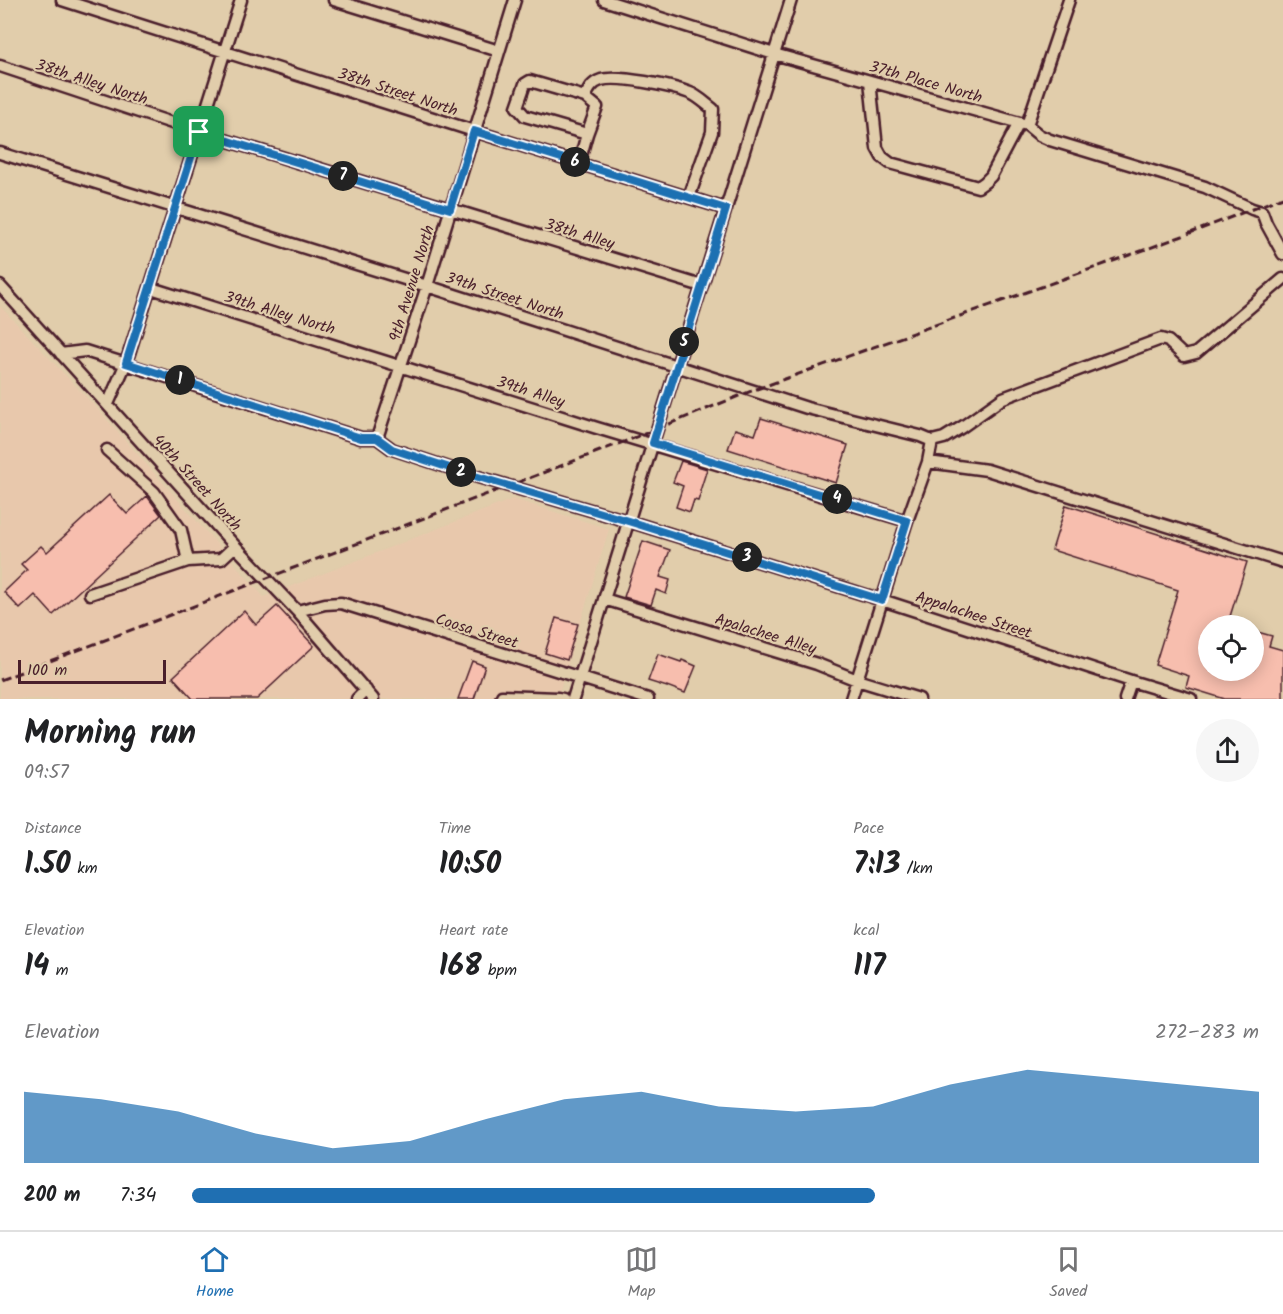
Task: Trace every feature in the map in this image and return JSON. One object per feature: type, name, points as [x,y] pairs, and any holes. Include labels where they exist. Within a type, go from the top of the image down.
[{"type":"street","name":"38th Street North","points":[[62,0],[726,209]]},
{"type":"street","points":[[108,404],[126,363],[151,288],[242,0]]},
{"type":"street","points":[[334,0],[499,51]]},
{"type":"street","name":"9th Avenue North","points":[[377,438],[427,286],[515,0]]},
{"type":"street","name":"37th Place North","points":[[604,0],[774,54],[1023,124],[1050,140],[1205,187],[1262,212],[1283,254]]},
{"type":"street","points":[[573,699],[791,0]]},
{"type":"street","points":[[870,81],[877,148],[882,157],[890,163],[978,187],[991,176],[1023,124],[1069,0]]},
{"type":"street","name":"38th Alley North","points":[[0,66],[199,132],[450,209]]},
{"type":"street","points":[[585,97],[590,86],[601,80],[622,79],[691,93],[713,109],[712,132],[689,197]]},
{"type":"street","points":[[579,163],[597,107],[585,97],[530,81],[525,84],[518,107],[525,116],[587,134]]},
{"type":"street","name":"39th Street North","points":[[0,153],[427,286],[807,408],[932,441]]},
{"type":"street","name":"38th Alley","points":[[450,209],[702,286]]},
{"type":"street","points":[[851,699],[928,462],[932,441],[944,438],[962,427],[1002,398],[1161,339],[1184,356],[1196,353],[1283,279]]},
{"type":"street","name":"40th Street North","points":[[0,286],[235,546],[297,611],[369,695]]},
{"type":"street","name":"39th Alley North","points":[[151,288],[401,365]]},
{"type":"street","name":"Appalachee Street","points":[[61,354],[85,351],[361,438],[377,438],[392,449],[468,474],[882,600],[1191,699]]},
{"type":"street","name":"39th Alley","points":[[401,365],[597,428],[653,443]]},
{"type":"street","points":[[653,443],[907,521]]},
{"type":"street","points":[[107,450],[154,492],[181,530],[188,561]]},
{"type":"street","points":[[928,462],[987,470],[1283,562]]},
{"type":"street","points":[[90,594],[188,561],[220,559],[235,546]]},
{"type":"street","name":"Apalachee Alley","points":[[604,599],[817,664],[857,680],[919,699]]},
{"type":"street","name":"Coosa Street","points":[[297,611],[325,604],[341,603],[648,699]]},
{"type":"street","points":[[1125,699],[1131,681]]},
{"type":"street","points":[[357,699],[369,695]]},
{"type":"street","points":[[501,699],[502,696],[563,699]]},
{"type":"shaded area","points":[[0,306],[101,413],[264,597],[513,499],[609,529],[557,699],[0,699]]},
{"type":"building","points":[[761,418],[848,445],[836,483],[728,449],[735,429],[755,435]]},
{"type":"building","points":[[681,461],[707,469],[698,501],[694,500],[690,512],[676,507],[683,486],[673,482]]},
{"type":"building","points":[[109,495],[127,514],[147,496],[161,515],[53,615],[35,595],[20,609],[4,592],[27,570],[21,564],[41,546],[47,552]]},
{"type":"building","points":[[1066,505],[1247,562],[1230,615],[1198,615],[1198,681],[1264,681],[1264,634],[1272,636],[1269,646],[1283,650],[1283,699],[1225,699],[1186,687],[1189,676],[1155,665],[1178,590],[1052,550]]},
{"type":"building","points":[[643,541],[670,550],[660,577],[670,580],[666,594],[656,590],[651,605],[624,597]]},
{"type":"building","points":[[277,606],[314,646],[257,699],[193,699],[173,677],[244,611],[256,625]]},
{"type":"building","points":[[556,618],[578,624],[567,660],[545,653]]},
{"type":"building","points":[[658,654],[696,666],[685,693],[648,681]]},
{"type":"building","points":[[472,661],[485,666],[474,699],[458,699]]},
{"type":"railway","points":[[0,680],[754,390],[1180,237],[1283,197]]},
{"type":"route","points":[[474,131],[726,209],[653,443],[907,521],[882,600],[468,474],[392,449],[377,438],[361,438],[126,363],[199,132],[450,209],[474,131]]}]
